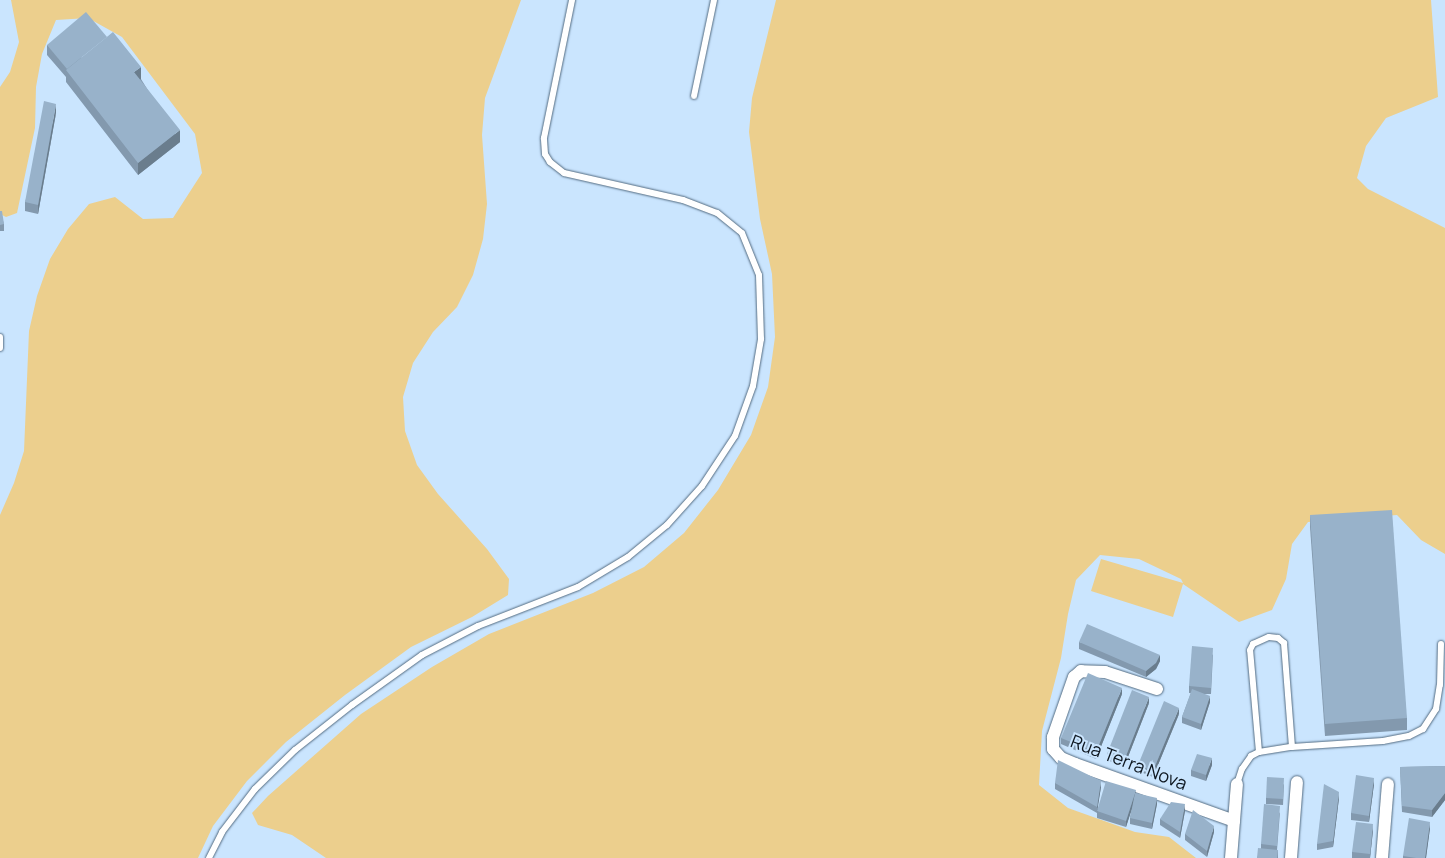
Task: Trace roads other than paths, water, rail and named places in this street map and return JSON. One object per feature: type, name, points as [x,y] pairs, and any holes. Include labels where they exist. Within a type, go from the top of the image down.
[{"type":"street","name":"Rua Terra Nova","points":[[1156,689],[1105,672],[1082,671],[1074,677],[1053,737],[1053,749],[1061,758],[1075,764],[1234,821]]},
{"type":"street","points":[[1291,858],[1297,782]]},
{"type":"street","points":[[1231,858],[1237,784]]},
{"type":"street","points":[[1382,858],[1388,784]]},
{"type":"lane","points":[[209,858],[222,832],[256,789],[295,750],[352,705],[422,655],[478,626],[578,587],[628,556],[668,525],[702,486],[734,436],[753,386],[761,338],[759,275],[742,233],[717,213],[683,200],[564,173],[550,162],[545,154],[544,138],[572,0]]},
{"type":"lane","points":[[694,96],[714,0]]},
{"type":"lane","points":[[0,337],[0,348]]},
{"type":"lane","points":[[1259,752],[1250,650],[1254,644],[1269,637],[1278,638],[1284,643],[1292,747]]},
{"type":"lane","points":[[1237,784],[1242,769],[1251,756],[1259,752],[1292,747],[1383,741],[1410,736],[1423,729],[1436,709],[1440,685],[1441,644]]}]
